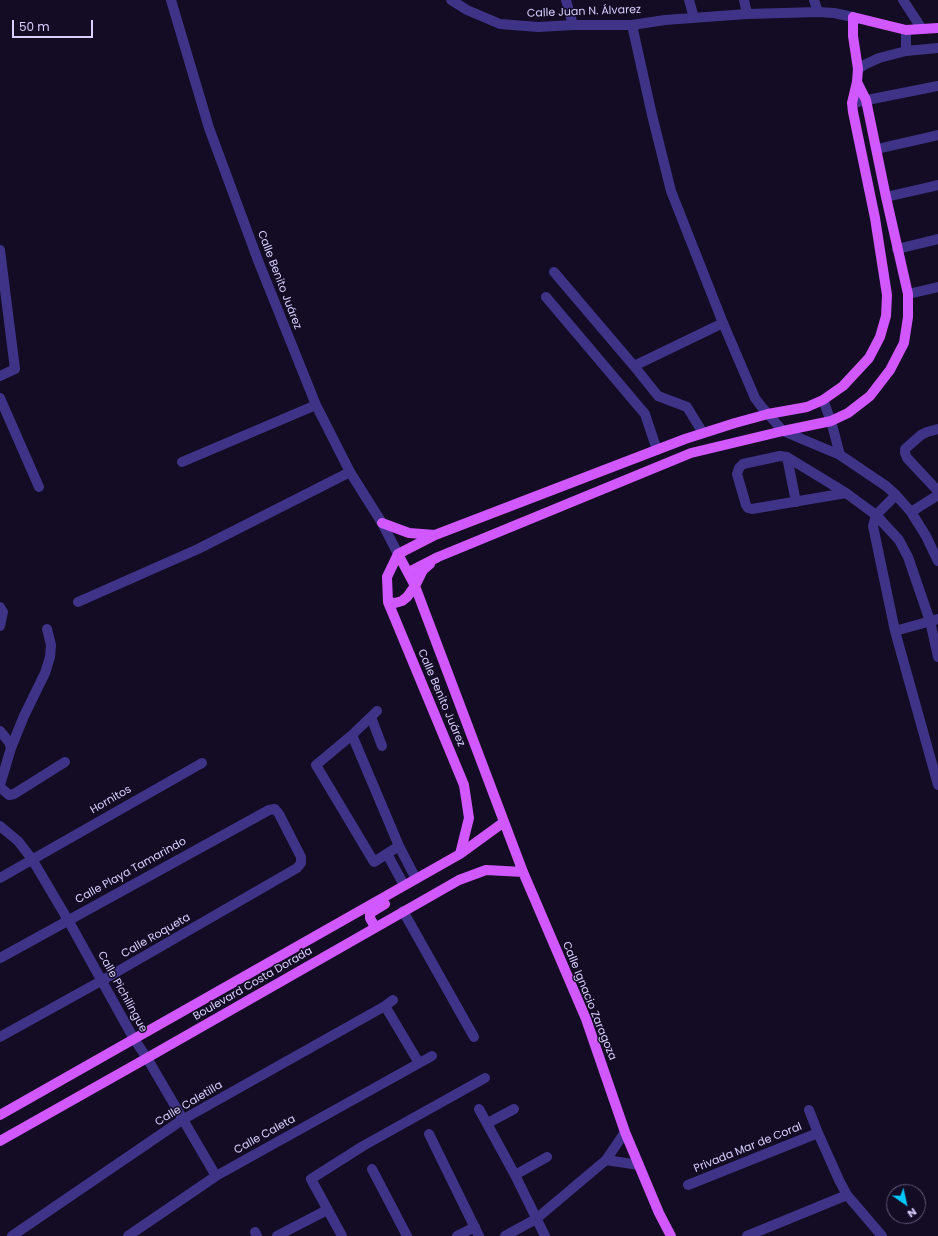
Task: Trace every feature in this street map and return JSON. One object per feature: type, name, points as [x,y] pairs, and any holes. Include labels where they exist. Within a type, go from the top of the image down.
[{"type":"main road","name":"Calle Juan N. Álvarez","points":[[852,17],[906,30],[938,28]]},
{"type":"main road","points":[[398,554],[435,535],[685,439],[768,414],[807,407],[823,400],[843,386],[869,358],[880,337],[886,316],[887,295],[877,226],[853,112],[852,103],[857,82],[858,69],[852,17]]},
{"type":"main road","points":[[409,572],[438,557],[691,453],[831,421],[848,413],[870,396],[890,370],[904,343],[908,317],[908,294],[866,100],[857,82]]},
{"type":"main road","points":[[622,463],[626,480]]},
{"type":"main road","points":[[382,523],[409,533],[435,535]]},
{"type":"main road","name":"Calle Benito Juárez","points":[[398,554],[409,572],[415,586],[504,822]]},
{"type":"main road","name":"Calle Benito Juárez","points":[[398,554],[388,577],[388,602],[464,785],[470,818],[460,854]]},
{"type":"main road","points":[[388,602],[395,603],[402,601],[415,586],[423,570],[438,557]]},
{"type":"main road","name":"Boulevard Costa Dorada","points":[[0,1114],[460,854],[504,822]]},
{"type":"main road","name":"Calle Ignacio Zaragoza","points":[[504,822],[523,872],[586,1019],[625,1132],[659,1213],[671,1236]]},
{"type":"main road","name":"Boulevard Costa Dorada","points":[[0,1141],[459,880],[486,870],[523,872]]},
{"type":"main road","points":[[375,927],[370,918],[370,914],[389,901],[392,892]]},
{"type":"main road","name":"Calle Ignacio Zaragoza","points":[[659,1213],[665,1236]]},
{"type":"street","name":"Calle Benito Juárez","points":[[172,0],[209,128],[259,263],[316,405],[350,472],[382,523],[398,554]]},
{"type":"street","name":"Calle Juan N. Álvarez","points":[[451,0],[467,10],[500,24],[538,27],[573,25],[632,25],[665,20],[748,14],[818,12],[834,13],[852,17]]},
{"type":"street","points":[[566,0],[573,25]]},
{"type":"street","points":[[689,0],[694,18]]},
{"type":"street","points":[[744,0],[748,14]]},
{"type":"street","points":[[814,0],[818,12]]},
{"type":"street","points":[[903,0],[922,29]]},
{"type":"street","points":[[632,25],[671,192],[723,323],[755,398],[783,431],[840,455],[886,486],[911,512],[926,536],[938,561]]},
{"type":"street","points":[[906,30],[906,51]]},
{"type":"street","points":[[858,69],[879,58],[906,51],[938,48]]},
{"type":"street","points":[[852,103],[938,86]]},
{"type":"street","points":[[877,149],[938,135]]},
{"type":"street","points":[[886,197],[938,185]]},
{"type":"street","points":[[897,248],[938,238]]},
{"type":"street","points":[[0,250],[15,369],[0,376]]},
{"type":"street","points":[[554,272],[658,396],[687,407],[703,433]]},
{"type":"street","points":[[908,294],[938,287]]},
{"type":"street","points":[[546,297],[645,414],[660,449]]},
{"type":"street","points":[[634,366],[723,323]]},
{"type":"street","points":[[0,398],[39,486]]},
{"type":"street","points":[[823,400],[831,421],[840,455]]},
{"type":"street","points":[[182,462],[316,405]]},
{"type":"street","points":[[938,429],[921,435],[905,448],[905,453],[907,458],[938,491]]},
{"type":"street","points":[[846,492],[752,509],[748,508],[746,505],[737,474],[739,468],[743,464],[780,456],[787,457],[846,492],[876,515],[899,540],[908,557],[934,620],[938,657]]},
{"type":"street","points":[[787,457],[796,502]]},
{"type":"street","points":[[78,602],[198,548],[350,472]]},
{"type":"street","points":[[896,495],[876,515],[873,526],[895,631],[938,785]]},
{"type":"street","points":[[911,512],[938,495]]},
{"type":"street","points":[[0,606],[3,612],[0,626]]},
{"type":"street","points":[[895,631],[934,620]]},
{"type":"street","points":[[47,629],[51,645],[50,656],[45,673],[24,716],[11,748],[0,786],[9,795],[14,794],[66,762]]},
{"type":"street","points":[[382,746],[374,714],[352,735],[316,765],[374,862],[399,846]]},
{"type":"street","points":[[0,731],[9,742],[11,748]]},
{"type":"street","points":[[352,735],[399,846],[416,879]]},
{"type":"street","name":"Hornitos","points":[[0,878],[202,763]]},
{"type":"street","name":"Calle Playa Tamarindo","points":[[0,958],[269,810],[275,810],[279,814],[301,856],[301,863]]},
{"type":"street","name":"Calle Pichilingue","points":[[0,826],[18,841],[32,859],[68,920],[134,1039],[147,1058],[216,1176]]},
{"type":"street","points":[[387,854],[404,885]]},
{"type":"street","name":"Calle Roqueta","points":[[0,1037],[101,981],[296,868],[301,863]]},
{"type":"street","points":[[403,911],[474,1037]]},
{"type":"street","name":"Calle Caletilla","points":[[12,1236],[182,1120],[389,1003],[419,1062]]},
{"type":"street","name":"Calle Caleta","points":[[128,1236],[216,1176],[432,1056]]},
{"type":"street","points":[[342,1236],[311,1179],[363,1146],[485,1078]]},
{"type":"street","points":[[479,1109],[488,1123],[545,1236]]},
{"type":"street","points":[[488,1123],[514,1109]]},
{"type":"street","points":[[809,1110],[847,1195],[882,1236]]},
{"type":"street","points":[[505,1236],[536,1219],[606,1160],[625,1132]]},
{"type":"street","name":"Privada Mar de Coral","points":[[688,1185],[818,1133]]},
{"type":"street","points":[[429,1134],[477,1231],[457,1236]]},
{"type":"street","points":[[515,1175],[547,1157]]},
{"type":"street","points":[[606,1160],[639,1165]]},
{"type":"street","points":[[372,1169],[407,1236]]},
{"type":"street","points":[[747,1236],[847,1195]]},
{"type":"street","points":[[277,1236],[327,1210]]}]
